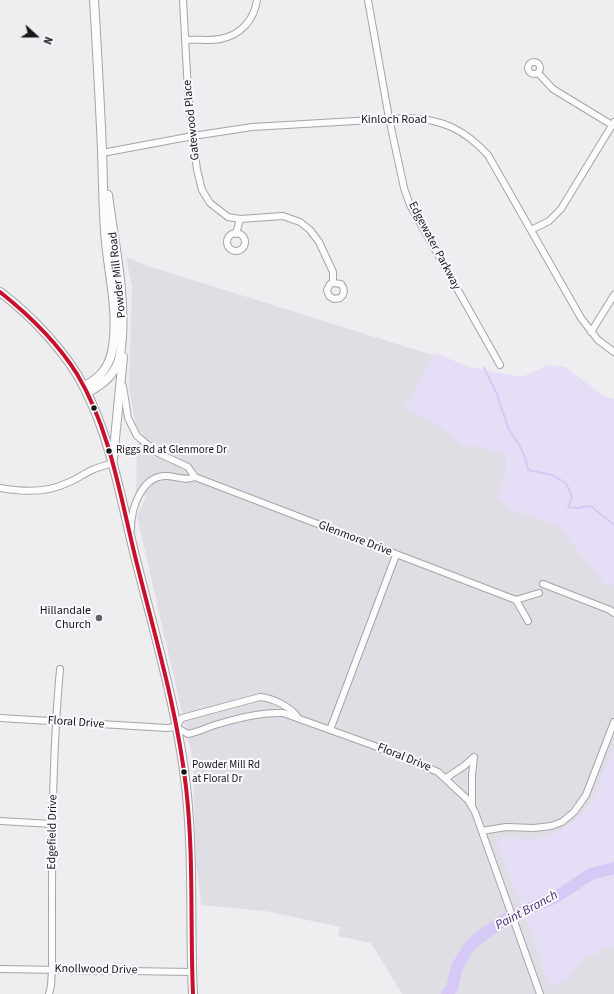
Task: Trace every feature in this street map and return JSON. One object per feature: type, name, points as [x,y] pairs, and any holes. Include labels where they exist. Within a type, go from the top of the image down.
[{"type":"main road","name":"Powder Mill Road","points":[[85,389],[103,373],[110,360],[113,347],[114,317],[112,284],[105,231],[94,0]]},
{"type":"main road","name":"Powder Mill Road","points":[[85,389],[100,386],[117,366],[121,349],[123,327],[122,294],[102,153]]},
{"type":"main road","points":[[0,292],[26,313],[66,360],[85,389],[94,408],[113,463],[176,727],[185,781],[189,820],[192,994]]},
{"type":"main road","points":[[113,463],[122,368],[123,327]]},
{"type":"street","name":"Gatewood Place","points":[[183,0],[188,92],[197,170],[204,194],[210,203],[228,217],[240,219],[283,216],[300,222],[310,230],[322,249],[333,272],[333,283]]},
{"type":"street","points":[[185,40],[221,38],[239,31],[248,24],[254,14],[257,0]]},
{"type":"street","name":"Edgewater Parkway","points":[[368,0],[389,118],[404,188],[410,205],[500,365]]},
{"type":"street","points":[[531,230],[549,221],[561,210],[613,123],[553,89],[538,73]]},
{"type":"street","name":"Kinloch Road","points":[[102,153],[193,136],[252,127],[389,118],[424,118],[448,124],[470,136],[488,154],[573,305],[591,332],[602,344],[614,352]]},
{"type":"street","points":[[236,234],[240,219]]},
{"type":"street","points":[[591,332],[614,296]]},
{"type":"street","points":[[122,368],[123,391],[128,418],[137,436],[158,453],[188,466],[195,477],[189,480],[167,476],[154,478],[145,487],[136,500],[132,510],[131,540]]},
{"type":"street","points":[[0,488],[21,491],[55,488],[67,484],[92,470],[113,463]]},
{"type":"street","name":"Glenmore Drive","points":[[195,477],[516,600]]},
{"type":"street","points":[[330,730],[396,555]]},
{"type":"street","points":[[543,584],[610,610],[614,613]]},
{"type":"street","points":[[528,621],[516,600],[539,593]]},
{"type":"street","name":"Edgefield Drive","points":[[48,994],[51,986],[52,969],[52,824],[55,721],[60,669]]},
{"type":"street","name":"Floral Drive","points":[[176,727],[182,718],[260,697],[283,705],[299,718]]},
{"type":"street","name":"Floral Drive","points":[[0,718],[167,728],[176,727],[188,734],[245,717],[273,712],[283,713],[438,772],[468,800],[472,807],[540,994]]},
{"type":"street","points":[[482,831],[506,827],[534,828],[551,826],[562,822],[574,812],[586,795],[614,722]]},
{"type":"street","points":[[446,778],[474,757],[472,775],[472,807]]},
{"type":"street","points":[[0,821],[52,824]]},
{"type":"street","name":"Knollwood Drive","points":[[0,969],[192,972]]},
{"type":"shaded area","points":[[126,257],[148,266],[614,412],[614,994],[402,994],[371,943],[338,936],[340,927],[265,911],[201,905],[196,863],[193,761],[137,516],[146,497],[136,492],[137,444],[144,437],[136,425],[129,385],[132,287]]},
{"type":"shaded area","points":[[435,353],[469,367],[522,377],[548,365],[565,367],[604,396],[614,399],[614,585],[605,585],[558,526],[515,511],[496,497],[505,478],[506,455],[480,447],[462,446],[438,425],[404,409]]},
{"type":"shaded area","points":[[614,746],[614,947],[609,947],[582,960],[568,980],[549,987],[533,935],[496,843],[504,837],[527,840],[548,836],[574,822],[592,801]]},
{"type":"waterway","points":[[484,368],[497,394],[509,430],[520,446],[526,460],[528,470],[552,475],[566,483],[572,497],[568,507],[592,507],[614,525]]},
{"type":"waterway","name":"Paint Branch","points":[[447,994],[452,988],[457,967],[469,947],[476,940],[507,918],[556,897],[591,874],[614,868]]},
{"type":"transit line","points":[[0,292],[42,330],[61,351],[77,374],[98,417],[113,463],[171,700],[182,758],[190,839],[193,994]]},
{"type":"place","name":"Riggs Rd at Glenmore Dr","points":[[109,451]]},
{"type":"place","name":"Hillandale Church","points":[[99,618]]},
{"type":"place","name":"Powder Mill Rd at Floral Dr","points":[[184,772]]}]
